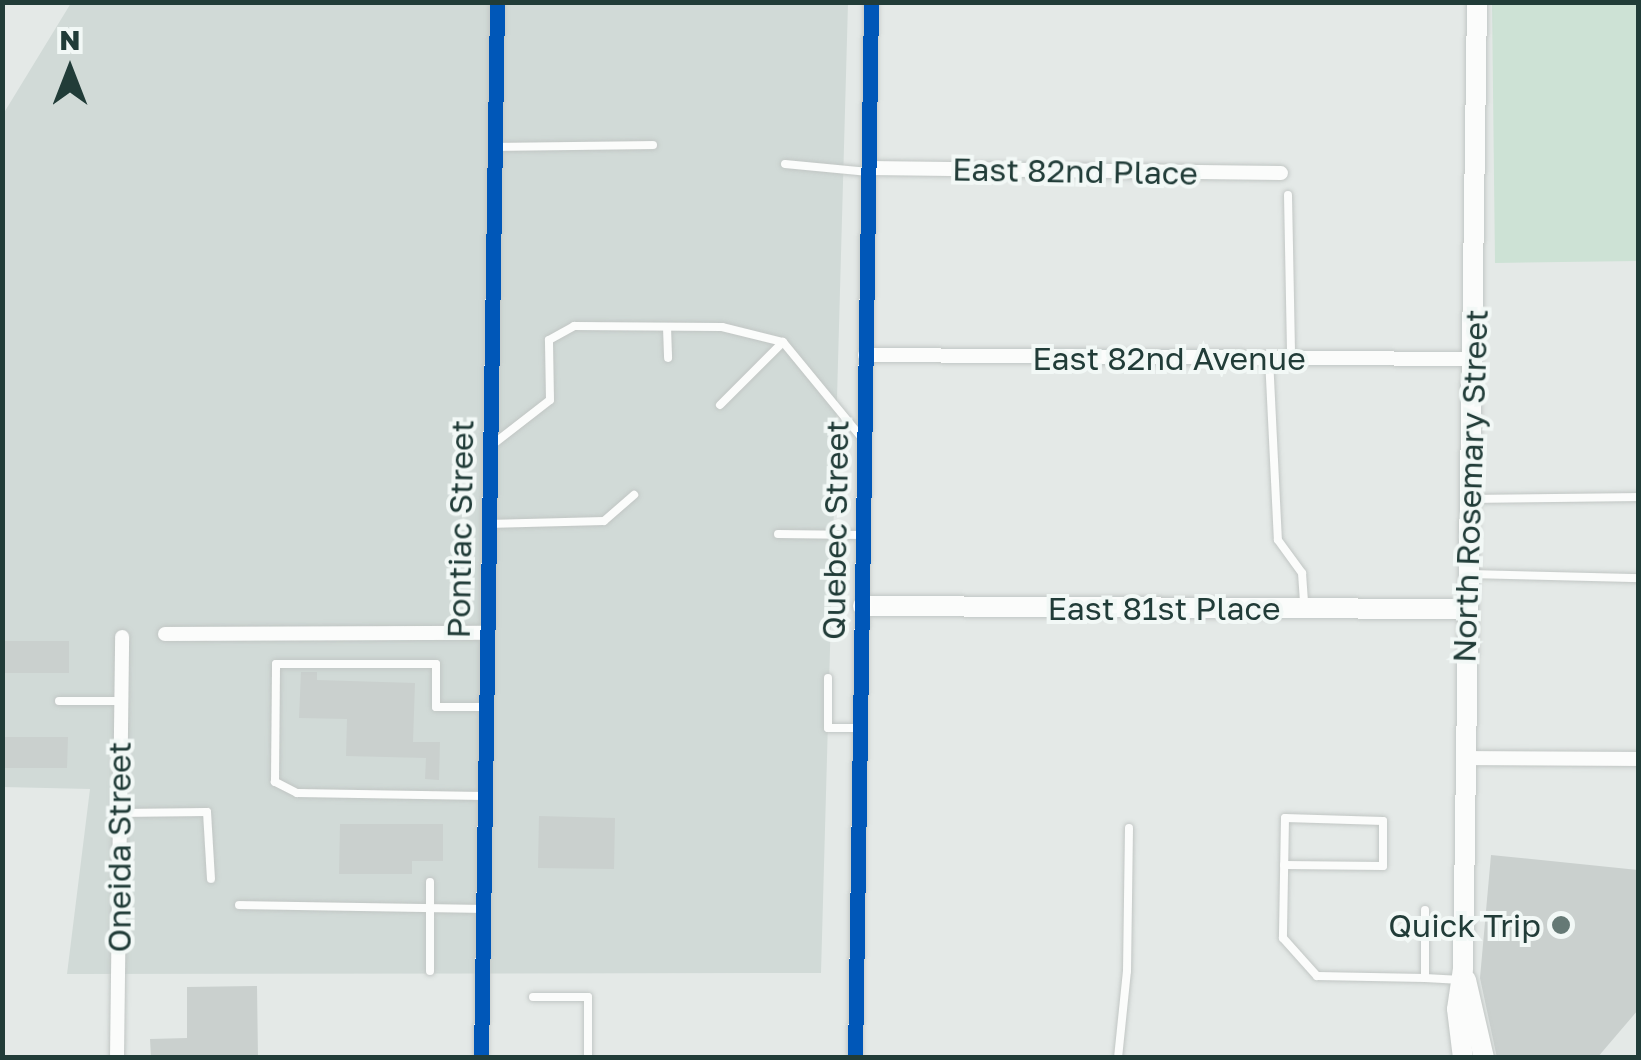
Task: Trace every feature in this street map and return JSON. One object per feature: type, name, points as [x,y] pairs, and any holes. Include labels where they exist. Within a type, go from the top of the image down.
[{"type":"main road","name":"North Rosemary Street","points":[[1463,1058],[1457,1009],[1462,974],[1477,2]]},
{"type":"main road","name":"East 81st Place","points":[[863,606],[1466,610]]},
{"type":"main road","name":"North Rosemary Street","points":[[1462,974],[1484,1058]]},
{"type":"street","name":"Pontiac Street","points":[[481,1058],[497,2]]},
{"type":"street","name":"Quebec Street","points":[[855,1058],[871,2]]},
{"type":"street","name":"East 82nd Place","points":[[869,170],[1281,173]]},
{"type":"street","name":"East 82nd Avenue","points":[[865,355],[1473,359]]},
{"type":"street","points":[[165,634],[485,633]]},
{"type":"street","name":"Oneida Street","points":[[117,1058],[122,637]]},
{"type":"street","points":[[1463,758],[1638,759]]},
{"type":"lane","points":[[494,147],[654,145]]},
{"type":"lane","points":[[784,164],[869,170]]},
{"type":"lane","points":[[1288,195],[1291,358]]},
{"type":"lane","points":[[489,448],[550,400],[550,340],[558,330],[667,327],[722,327],[783,342],[864,441]]},
{"type":"lane","points":[[667,327],[668,358]]},
{"type":"lane","points":[[720,405],[783,342]]},
{"type":"lane","points":[[1268,358],[1278,540],[1302,574],[1304,609]]},
{"type":"lane","points":[[488,524],[604,521],[634,495]]},
{"type":"lane","points":[[1471,499],[1638,497]]},
{"type":"lane","points":[[778,534],[864,535]]},
{"type":"lane","points":[[1468,574],[1638,578]]},
{"type":"lane","points":[[483,796],[297,794],[275,782],[276,664],[436,664],[436,707],[484,707]]},
{"type":"lane","points":[[828,678],[828,728],[859,728]]},
{"type":"lane","points":[[59,701],[120,701]]},
{"type":"lane","points":[[119,813],[208,812],[211,879]]},
{"type":"lane","points":[[1284,865],[1383,866],[1383,821],[1285,818],[1284,865],[1283,938],[1317,976],[1424,978],[1462,974]]},
{"type":"lane","points":[[1118,1058],[1129,828]]},
{"type":"lane","points":[[430,882],[430,971]]},
{"type":"lane","points":[[239,906],[482,909]]},
{"type":"lane","points":[[1424,978],[1425,910]]},
{"type":"lane","points":[[534,997],[588,996],[588,1058]]},
{"type":"shaded area","points":[[71,3],[848,3],[821,973],[67,974],[90,789],[3,787],[2,116]]},
{"type":"green space","points":[[1492,3],[1638,3],[1638,261],[1495,263]]},
{"type":"building","points":[[2,641],[69,641],[69,673],[2,673]]},
{"type":"building","points":[[301,672],[317,672],[317,680],[415,683],[413,742],[440,742],[439,780],[425,779],[426,758],[346,756],[347,719],[299,718]]},
{"type":"building","points":[[2,737],[68,737],[67,768],[2,768]]},
{"type":"building","points":[[539,816],[615,818],[614,869],[538,868]]},
{"type":"building","points":[[340,824],[443,824],[443,861],[412,861],[412,874],[339,874]]},
{"type":"building","name":"Quick Trip","points":[[1491,855],[1638,870],[1638,1010],[1597,1058],[1497,1058],[1480,978]]},
{"type":"building","points":[[257,986],[258,1058],[151,1058],[150,1039],[187,1038],[187,987]]},
{"type":"cycle path","points":[[481,1058],[497,2]]},
{"type":"cycle path","points":[[855,1058],[871,2]]},
{"type":"place","name":"Quick Trip","points":[[1561,925]]}]
